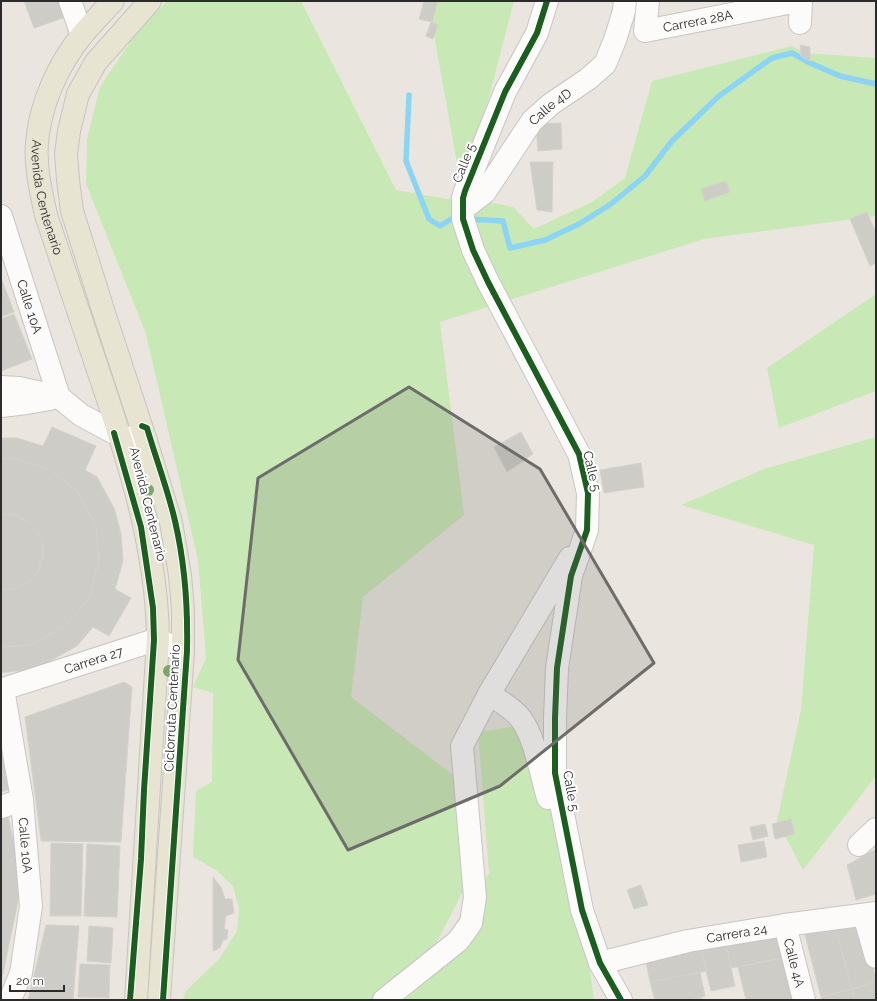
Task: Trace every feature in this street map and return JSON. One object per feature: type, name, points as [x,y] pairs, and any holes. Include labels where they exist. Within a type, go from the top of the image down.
[{"type":"main road","name":"Avenida Centenario","points":[[113,1],[82,35],[68,55],[52,85],[40,117],[37,144],[39,181],[46,215],[120,436],[145,528],[154,575],[158,609],[158,639],[136,1000]]},
{"type":"main road","name":"Avenida Centenario","points":[[150,1],[96,62],[78,94],[69,131],[66,154],[72,211],[171,522],[176,549],[183,610],[183,652],[160,1000]]},
{"type":"street","points":[[70,1],[82,35]]},
{"type":"street","name":"Calle 5","points":[[547,1],[537,33],[505,92],[465,191],[463,219],[473,250],[488,282],[579,454],[588,493],[587,530],[571,576],[557,668],[555,773],[582,910],[600,963],[621,1000]]},
{"type":"street","name":"Calle 4D","points":[[463,209],[485,192],[532,121],[552,104],[588,79],[605,64],[615,40],[624,11],[625,1]]},
{"type":"street","name":"Carrera 28A","points":[[648,1],[645,30],[798,1]]},
{"type":"street","points":[[800,23],[802,1]]},
{"type":"street","name":"Calle 10A","points":[[1,216],[59,397]]},
{"type":"street","points":[[1,386],[19,388],[59,397],[81,415],[120,436],[146,441]]},
{"type":"street","points":[[1,406],[27,404],[59,397]]},
{"type":"street","points":[[384,1000],[458,941],[471,923],[475,897],[462,746],[489,694],[587,530]]},
{"type":"street","points":[[158,639],[183,652]]},
{"type":"street","name":"Carrera 27","points":[[2,689],[158,639]]},
{"type":"street","name":"Calle 10A","points":[[2,689],[22,800],[30,906],[21,973],[10,1000]]},
{"type":"street","points":[[489,694],[520,718],[530,737],[582,910]]},
{"type":"street","points":[[1,807],[22,800]]},
{"type":"street","points":[[859,845],[876,829]]},
{"type":"street","points":[[870,914],[876,957]]},
{"type":"street","name":"Carrera 24","points":[[600,963],[688,941],[785,925],[870,914]]},
{"type":"street","name":"Calle 4A","points":[[785,925],[804,1000]]},
{"type":"highlighted area","points":[[409,387],[540,469],[654,663],[500,786],[348,850],[238,660],[258,478]]},
{"type":"green space","points":[[167,1],[301,1],[396,190],[447,199],[463,197],[513,207],[534,229],[592,202],[625,178],[652,81],[792,46],[805,53],[876,58],[876,216],[704,239],[440,322],[464,515],[363,597],[351,697],[457,778],[463,891],[418,979],[489,873],[478,732],[531,724],[579,889],[594,1000],[183,1000],[185,992],[219,959],[237,931],[239,909],[233,886],[216,870],[193,857],[196,791],[212,782],[213,693],[193,687],[206,658],[198,560],[146,334],[86,184],[87,139],[100,87],[137,32]]},
{"type":"green space","points":[[428,1],[514,1],[463,197]]},
{"type":"green space","points":[[876,294],[876,391],[779,428],[767,368]]},
{"type":"green space","points":[[876,437],[876,776],[803,870],[777,821],[801,710],[814,545],[681,505],[764,469]]},
{"type":"building","points":[[24,1],[62,1],[69,16],[34,28]]},
{"type":"building","points":[[424,1],[438,1],[432,22],[419,19]]},
{"type":"building","points":[[431,22],[438,25],[433,39],[426,36]]},
{"type":"building","points":[[800,45],[810,47],[810,61],[801,56]]},
{"type":"building","points":[[561,123],[562,149],[538,151],[536,124]]},
{"type":"building","points":[[530,162],[553,162],[552,212],[537,210]]},
{"type":"building","points":[[726,181],[730,192],[705,201],[701,189]]},
{"type":"building","points":[[867,212],[876,233],[876,263],[870,266],[850,219]]},
{"type":"building","points":[[1,278],[14,312],[1,317]]},
{"type":"building","points":[[14,314],[32,359],[1,371],[1,319]]},
{"type":"building","points":[[52,427],[96,446],[85,470],[97,477],[114,508],[121,533],[123,561],[115,589],[131,598],[109,636],[93,627],[77,646],[37,668],[1,673],[1,438],[17,438],[43,446]]},
{"type":"building","points":[[521,432],[533,454],[507,472],[494,447]]},
{"type":"building","points":[[12,458],[49,469],[77,491],[96,526],[99,560],[89,599],[66,625],[32,645],[1,647],[1,590],[16,588],[30,581],[39,570],[43,555],[42,541],[39,533],[29,522],[16,515],[1,514],[1,459]]},
{"type":"building","points":[[641,463],[644,487],[604,493],[600,470]]},
{"type":"building","points":[[124,682],[132,687],[121,842],[41,841],[25,717]]},
{"type":"building","points":[[1,753],[10,789],[1,792]]},
{"type":"building","points":[[8,816],[22,882],[1,983],[1,818]]},
{"type":"building","points":[[791,819],[795,834],[775,839],[772,824]]},
{"type":"building","points":[[765,824],[768,836],[753,840],[750,827]]},
{"type":"building","points":[[764,841],[767,857],[741,862],[738,845]]},
{"type":"building","points":[[51,843],[83,844],[81,916],[50,916]]},
{"type":"building","points":[[87,844],[120,846],[117,917],[84,916]]},
{"type":"building","points":[[876,849],[876,894],[856,900],[847,865]]},
{"type":"building","points":[[213,877],[221,887],[225,899],[232,899],[234,913],[226,916],[224,929],[228,930],[227,939],[223,940],[220,948],[213,951]]},
{"type":"building","points":[[641,885],[648,905],[634,909],[627,890]]},
{"type":"building","points":[[858,921],[876,982],[852,989],[835,927]]},
{"type":"building","points":[[46,925],[79,926],[73,1000],[28,1000]]},
{"type":"building","points":[[89,926],[113,928],[111,963],[87,961]]},
{"type":"building","points":[[835,927],[852,989],[821,997],[804,931]]},
{"type":"building","points":[[779,937],[782,958],[731,968],[726,945]]},
{"type":"building","points":[[699,944],[707,971],[650,982],[645,956]]},
{"type":"building","points":[[726,945],[735,986],[711,991],[701,951]]},
{"type":"building","points":[[782,958],[792,1000],[746,1000],[738,967]]},
{"type":"building","points":[[80,964],[110,965],[109,998],[78,997]]},
{"type":"building","points":[[700,972],[705,996],[690,1000],[655,1000],[650,982]]},
{"type":"building","points":[[876,982],[876,1000],[855,1000],[852,989]]},
{"type":"building","points":[[852,989],[855,1000],[822,1000],[821,997]]},
{"type":"building","points":[[701,997],[702,1000],[690,1000]]},
{"type":"waterway","points":[[468,219],[503,221],[510,248],[545,240],[579,224],[611,204],[645,176],[672,141],[719,96],[772,58],[792,53],[810,63],[840,76],[876,84]]},
{"type":"waterway","points":[[409,95],[406,161],[429,219],[440,226],[453,218],[459,219]]},
{"type":"cycle path","points":[[547,1],[537,33],[505,92],[465,191],[463,198],[463,219],[473,250],[488,282],[579,454],[588,493],[587,530],[571,576],[557,668],[555,773],[582,910],[600,963],[621,1000]]},
{"type":"cycle path","name":"Ciclorruta Centenario","points":[[142,426],[147,428],[175,521],[185,586],[187,619],[187,651],[163,1000]]},
{"type":"cycle path","points":[[114,433],[141,527],[153,608],[154,640],[141,859],[130,1000]]}]
